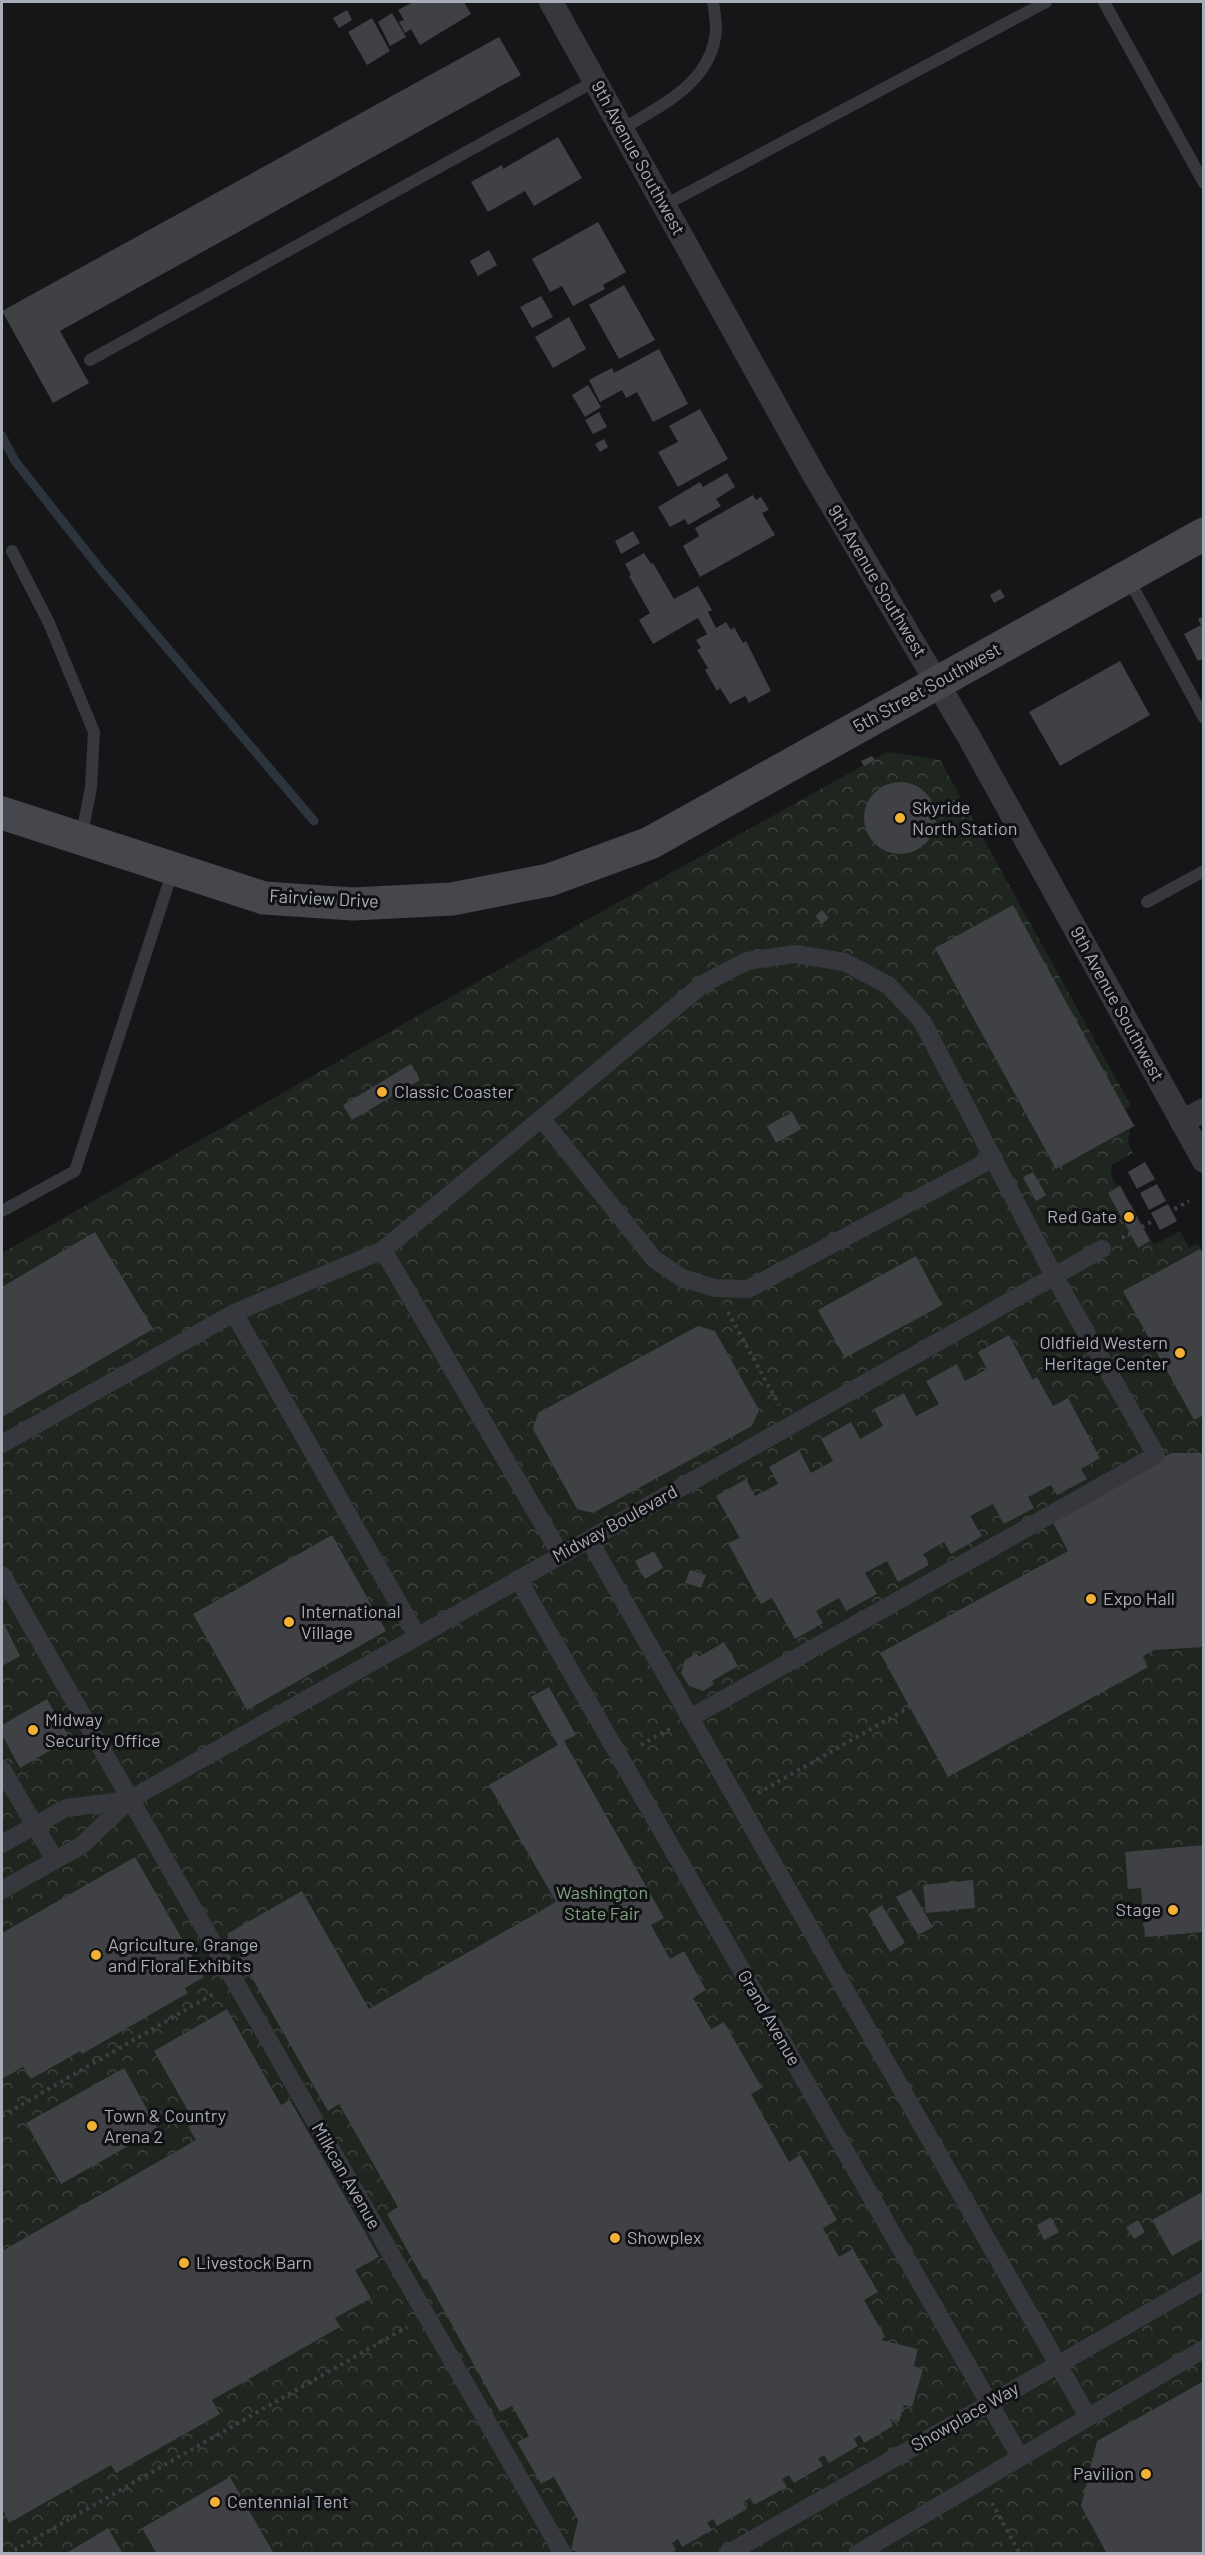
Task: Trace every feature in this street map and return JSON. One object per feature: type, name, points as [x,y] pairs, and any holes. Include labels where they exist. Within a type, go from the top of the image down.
[{"type":"main road","name":"5th Street Southwest","points":[[650,843],[1203,534]]},
{"type":"main road","name":"Fairview Drive","points":[[2,813],[264,898],[353,904],[452,899],[549,880],[650,843]]},
{"type":"street","name":"9th Avenue Southwest","points":[[551,2],[813,473],[936,682],[1203,1161]]},
{"type":"street","points":[[2,1444],[234,1313],[383,1250],[703,984],[747,961],[795,954],[844,962],[888,985],[922,1021],[1054,1276],[1156,1455],[690,1718]]},
{"type":"street","points":[[1182,1122],[1203,1110]]},
{"type":"street","points":[[542,1119],[654,1259],[682,1278],[715,1288],[748,1288],[993,1158]]},
{"type":"street","name":"Midway Boulevard","points":[[2,1890],[82,1845],[129,1800],[1102,1249]]},
{"type":"street","points":[[383,1250],[561,1555]]},
{"type":"street","points":[[234,1313],[417,1636]]},
{"type":"street","points":[[589,1539],[1088,2417]]},
{"type":"street","name":"Milkcan Avenue","points":[[2,1575],[563,2553]]},
{"type":"street","name":"Grand Avenue","points":[[518,1579],[1020,2457]]},
{"type":"street","points":[[2,1769],[55,1860]]},
{"type":"street","name":"Midway Boulevard","points":[[2,1844],[66,1808],[129,1800]]},
{"type":"street","name":"Showplace Way","points":[[727,2553],[1203,2281]]},
{"type":"street","points":[[857,2553],[1203,2349]]},
{"type":"lane","points":[[622,129],[679,94],[694,80],[707,62],[716,28],[713,2]]},
{"type":"lane","points":[[665,205],[1046,2]]},
{"type":"lane","points":[[1104,2],[1203,183]]},
{"type":"lane","points":[[90,360],[595,81]]},
{"type":"lane","points":[[12,551],[49,623],[94,732],[91,788],[81,840]]},
{"type":"lane","points":[[1127,577],[1203,718]]},
{"type":"lane","points":[[2,1211],[75,1171],[174,869]]},
{"type":"lane","points":[[1147,902],[1203,871]]},
{"type":"path","points":[[1102,1249],[1189,1201]]},
{"type":"path","points":[[715,1288],[790,1425]]},
{"type":"path","points":[[739,1804],[910,1707]]},
{"type":"path","points":[[620,1757],[690,1718]]},
{"type":"path","points":[[2,2116],[234,1982]]},
{"type":"path","points":[[8,2553],[426,2316]]},
{"type":"path","points":[[979,2481],[1020,2553]]},
{"type":"green space","name":"Washington State Fair","points":[[887,752],[940,760],[1131,1106],[1125,1109],[1135,1126],[1130,1129],[1128,1143],[1133,1153],[1112,1165],[1111,1175],[1117,1186],[1120,1185],[1154,1245],[1180,1231],[1189,1248],[1198,1243],[1203,1253],[1203,2553],[2,2553],[2,1253],[542,945]]},
{"type":"building","points":[[413,2],[464,2],[471,14],[420,45],[411,29],[405,33],[399,22],[404,20],[398,10]]},
{"type":"building","points":[[347,10],[352,20],[339,28],[333,18]]},
{"type":"building","points":[[392,13],[406,37],[390,46],[378,22]]},
{"type":"building","points":[[372,18],[390,51],[367,65],[348,32]]},
{"type":"building","points":[[499,37],[521,75],[60,331],[89,383],[53,403],[2,311]]},
{"type":"building","points":[[558,137],[582,178],[534,206],[525,191],[488,212],[471,182],[502,165],[503,169]]},
{"type":"building","points":[[598,222],[626,272],[603,285],[605,289],[573,306],[562,286],[550,292],[532,259]]},
{"type":"building","points":[[489,250],[497,265],[478,276],[470,261]]},
{"type":"building","points":[[624,285],[655,340],[619,359],[589,305]]},
{"type":"building","points":[[541,296],[553,317],[532,328],[520,307]]},
{"type":"building","points":[[569,317],[586,349],[553,368],[535,337]]},
{"type":"building","points":[[659,349],[688,404],[653,422],[637,392],[626,398],[622,390],[600,402],[589,380],[612,368],[614,373]]},
{"type":"building","points":[[588,385],[601,407],[585,417],[572,395]]},
{"type":"building","points":[[700,409],[728,459],[678,487],[658,452],[678,442],[669,426]]},
{"type":"building","points":[[599,412],[607,427],[593,434],[585,420]]},
{"type":"building","points":[[604,439],[608,447],[600,452],[595,444]]},
{"type":"building","points":[[727,473],[735,487],[716,499],[721,506],[688,525],[685,519],[670,527],[658,507],[700,482],[703,487]]},
{"type":"building","points":[[753,495],[756,500],[761,497],[769,510],[762,513],[775,535],[700,577],[683,546],[699,536],[695,528]]},
{"type":"building","points":[[633,531],[640,543],[621,554],[615,541]]},
{"type":"building","points":[[644,553],[651,564],[653,563],[674,599],[698,586],[712,610],[708,612],[716,628],[726,622],[731,630],[734,627],[743,643],[746,641],[771,691],[749,703],[745,696],[730,704],[720,688],[717,691],[705,670],[708,668],[697,650],[701,648],[696,640],[707,634],[698,618],[653,644],[639,620],[650,613],[629,576],[631,575],[625,564]]},
{"type":"building","points":[[1000,589],[1005,597],[994,603],[990,595]]},
{"type":"building","points":[[1204,616],[1204,658],[1198,661],[1184,634],[1201,625],[1198,619]]},
{"type":"building","points":[[1120,661],[1150,715],[1060,766],[1029,712]]},
{"type":"building","points":[[872,756],[875,760],[864,766],[861,761]]},
{"type":"building","name":"Skyride North Station","points":[[900,782],[920,788],[930,798],[936,818],[930,838],[920,848],[900,854],[880,848],[870,838],[864,818],[870,798],[880,788]]},
{"type":"building","points":[[1013,905],[1134,1126],[1056,1169],[935,948]]},
{"type":"building","points":[[822,910],[829,918],[822,924],[815,916]]},
{"type":"building","name":"Classic Coaster","points":[[411,1064],[420,1080],[352,1120],[343,1105]]},
{"type":"building","points":[[792,1112],[801,1129],[776,1143],[767,1126]]},
{"type":"building","points":[[1145,1162],[1155,1179],[1137,1189],[1128,1172]]},
{"type":"building","points":[[1033,1172],[1046,1195],[1036,1201],[1023,1177]]},
{"type":"building","points":[[1157,1184],[1166,1201],[1149,1210],[1140,1193]]},
{"type":"building","name":"Red Gate","points":[[1120,1186],[1150,1241],[1138,1248],[1108,1193]]},
{"type":"building","points":[[1168,1204],[1177,1221],[1160,1230],[1151,1213]]},
{"type":"building","points":[[95,1232],[153,1329],[2,1417],[2,1287]]},
{"type":"building","name":"Oldfield Western Heritage Center","points":[[1200,1249],[1204,1256],[1204,1415],[1194,1420],[1123,1291]]},
{"type":"building","points":[[916,1256],[942,1305],[845,1358],[818,1310]]},
{"type":"building","points":[[698,1326],[715,1331],[759,1410],[752,1426],[593,1513],[577,1509],[533,1429],[538,1413]]},
{"type":"building","points":[[1009,1335],[1033,1380],[1037,1377],[1053,1406],[1068,1398],[1100,1458],[1081,1469],[1087,1479],[1057,1495],[1051,1485],[1028,1497],[1034,1508],[1004,1524],[993,1504],[970,1516],[982,1536],[951,1554],[944,1542],[923,1554],[929,1565],[898,1582],[887,1561],[865,1573],[877,1594],[846,1611],[839,1598],[816,1611],[823,1623],[795,1639],[772,1598],[761,1604],[728,1543],[740,1538],[716,1496],[746,1479],[755,1496],[778,1484],[769,1467],[799,1450],[811,1473],[833,1461],[821,1439],[851,1422],[860,1439],[883,1426],[874,1409],[904,1393],[916,1416],[939,1404],[926,1381],[957,1364],[965,1381],[987,1369],[978,1352]]},
{"type":"building","name":"Expo Hall","points":[[1171,1453],[1204,1453],[1204,1647],[1154,1650],[1143,1656],[1148,1667],[948,1777],[880,1653],[1068,1551],[1051,1519]]},
{"type":"building","name":"International Village","points":[[332,1535],[386,1631],[247,1710],[193,1614]]},
{"type":"building","points":[[654,1551],[663,1568],[645,1579],[635,1561]]},
{"type":"building","points":[[690,1570],[706,1575],[701,1588],[685,1583]]},
{"type":"building","points":[[2,1620],[20,1656],[2,1666]]},
{"type":"building","points":[[724,1642],[738,1666],[712,1681],[714,1684],[703,1691],[689,1686],[681,1673],[685,1660],[697,1653],[699,1657]]},
{"type":"building","name":"Showplex","points":[[549,1687],[576,1735],[564,1741],[664,1918],[651,1925],[670,1959],[684,1951],[706,1990],[693,1998],[711,2029],[724,2022],[762,2088],[751,2094],[789,2162],[800,2155],[837,2220],[823,2228],[839,2257],[853,2249],[878,2292],[864,2300],[885,2337],[881,2340],[918,2349],[914,2366],[923,2369],[912,2407],[904,2405],[899,2422],[890,2419],[893,2426],[864,2443],[860,2435],[854,2439],[858,2446],[829,2463],[824,2455],[818,2459],[823,2466],[794,2483],[789,2475],[782,2479],[787,2487],[754,2505],[750,2498],[743,2502],[747,2509],[717,2526],[713,2519],[707,2523],[712,2530],[682,2547],[678,2539],[672,2543],[676,2550],[670,2554],[583,2554],[571,2550],[578,2520],[554,2477],[541,2484],[517,2442],[529,2436],[512,2406],[500,2412],[426,2278],[424,2280],[387,2214],[398,2207],[339,2104],[328,2111],[227,1934],[302,1891],[369,2009],[556,1902],[489,1785],[558,1745],[531,1697]]},
{"type":"building","name":"Midway Security Office","points":[[47,1699],[70,1739],[20,1768],[2,1735],[2,1725]]},
{"type":"building","name":"Stage","points":[[1204,1845],[1204,1932],[1145,1937],[1141,1888],[1128,1889],[1125,1852]]},
{"type":"building","name":"Agriculture, Grange and Floral Exhibits","points":[[135,1857],[204,1977],[185,1988],[188,1993],[82,2054],[80,2051],[31,2079],[23,2067],[2,2079],[2,1933]]},
{"type":"building","points":[[973,1880],[975,1908],[926,1913],[923,1885]]},
{"type":"building","points":[[911,1889],[933,1927],[918,1935],[896,1897]]},
{"type":"building","points":[[882,1905],[905,1943],[890,1952],[868,1914]]},
{"type":"building","name":"Livestock Barn","points":[[227,2009],[281,2105],[290,2100],[379,2257],[355,2270],[371,2298],[335,2318],[340,2327],[212,2400],[220,2414],[116,2473],[111,2465],[9,2523],[2,2508],[2,2251],[196,2140],[188,2127],[195,2123],[154,2051]]},
{"type":"building","name":"Town & Country Arena 2","points":[[124,2068],[158,2129],[61,2184],[26,2123]]},
{"type":"building","points":[[1204,2191],[1204,2238],[1172,2256],[1152,2220]]},
{"type":"building","points":[[1051,2217],[1059,2232],[1044,2240],[1037,2225]]},
{"type":"building","points":[[1138,2220],[1145,2232],[1134,2239],[1126,2227]]},
{"type":"building","name":"Pavilion","points":[[1204,2381],[1204,2554],[1107,2554],[1081,2506],[1097,2441]]},
{"type":"building","name":"Centennial Tent","points":[[230,2477],[274,2554],[157,2554],[142,2528]]},
{"type":"building","points":[[108,2528],[123,2554],[65,2554]]},
{"type":"waterway","points":[[2,436],[15,461],[101,570],[314,821]]},
{"type":"place","name":"Skyride North Station","points":[[900,818]]},
{"type":"place","name":"Classic Coaster","points":[[382,1092]]},
{"type":"place","name":"Red Gate","points":[[1129,1217]]},
{"type":"place","name":"Oldfield Western Heritage Center","points":[[1180,1353]]},
{"type":"place","name":"Expo Hall","points":[[1091,1599]]},
{"type":"place","name":"International Village","points":[[289,1622]]},
{"type":"place","name":"Midway Security Office","points":[[33,1730]]},
{"type":"place","name":"Stage","points":[[1173,1910]]},
{"type":"place","name":"Agriculture, Grange and Floral Exhibits","points":[[96,1955]]},
{"type":"place","name":"Town & Country Arena 2","points":[[92,2126]]},
{"type":"place","name":"Showplex","points":[[615,2238]]},
{"type":"place","name":"Livestock Barn","points":[[184,2263]]},
{"type":"place","name":"Pavilion","points":[[1146,2474]]},
{"type":"place","name":"Centennial Tent","points":[[215,2502]]}]
